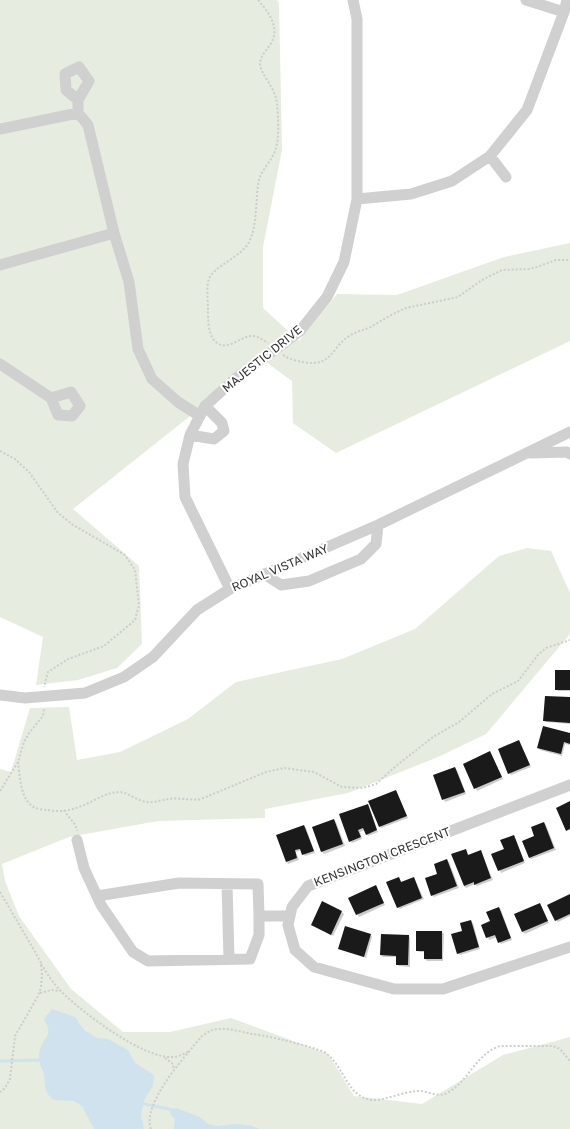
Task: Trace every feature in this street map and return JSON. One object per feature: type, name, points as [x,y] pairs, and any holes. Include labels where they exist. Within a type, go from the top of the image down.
[{"type":"street","name":"MAJESTIC DRIVE","points":[[230,589],[185,497],[183,464],[190,435],[202,411],[235,379],[300,331],[327,296],[344,262],[357,199],[357,18],[353,0]]},
{"type":"street","points":[[526,0],[564,12]]},
{"type":"street","points":[[357,199],[411,194],[452,181],[490,156],[527,110],[564,12],[567,0]]},
{"type":"street","points":[[78,100],[78,113],[88,125],[114,233],[129,282],[138,349],[152,379],[178,402],[202,411],[222,423],[224,431],[214,439],[190,435]]},
{"type":"street","points":[[0,129],[78,113]]},
{"type":"street","points":[[490,156],[506,177]]},
{"type":"street","points":[[0,265],[114,233]]},
{"type":"street","points":[[0,364],[50,398]]},
{"type":"street","name":"ROYAL VISTA WAY","points":[[0,695],[25,698],[85,693],[124,677],[153,657],[197,610],[230,589],[378,525],[570,432]]},
{"type":"street","points":[[529,453],[567,452],[570,454]]},
{"type":"street","points":[[264,574],[281,585],[309,581],[361,560],[376,544],[378,525]]},
{"type":"street","name":"KENSINGTON CRESCENT","points":[[570,785],[308,886],[292,907],[288,925],[296,950],[314,967],[394,989],[443,989],[570,947]]},
{"type":"street","points":[[77,840],[84,868],[97,896],[102,906],[133,952],[148,961],[250,959],[259,935],[258,884],[179,883],[97,896]]},
{"type":"street","points":[[227,884],[229,959]]},
{"type":"street","points":[[259,916],[290,916]]},
{"type":"path","points":[[258,0],[267,11],[274,24],[275,32],[273,39],[261,58],[260,64],[261,69],[274,90],[277,100],[277,142],[275,151],[259,179],[255,216],[250,240],[247,246],[240,254],[212,273],[208,278],[208,317],[211,335],[218,343],[224,345],[231,344],[247,336],[253,335],[269,344]]},
{"type":"path","points":[[282,354],[286,357],[302,362],[310,363],[324,361],[333,354],[340,344],[348,337],[369,328],[406,308],[458,297],[482,280],[502,270],[533,268],[556,260],[570,260]]},
{"type":"path","points":[[0,451],[15,459],[29,472],[58,513],[73,525],[125,555],[135,570],[139,605],[135,620],[104,646],[68,659],[48,672],[44,687]]},
{"type":"path","points":[[18,762],[22,789],[26,800],[31,806],[53,811],[76,808],[100,797],[119,792],[148,802],[168,799],[197,799],[209,796],[266,772],[284,768],[314,772],[342,787],[368,788],[376,784],[433,737],[459,722],[492,694],[518,681],[538,655],[546,648],[570,640]]},
{"type":"path","points":[[0,792],[18,762],[24,742],[29,733],[43,716],[44,709]]},
{"type":"path","points":[[64,810],[76,827],[77,840]]},
{"type":"path","points":[[0,892],[49,977],[61,991],[104,1026],[139,1049],[163,1057],[173,1058],[190,1051]]},
{"type":"path","points":[[0,1092],[5,1088],[10,1079],[15,1036],[39,994],[42,975],[41,963]]},
{"type":"path","points":[[39,994],[51,990],[61,991]]},
{"type":"path","points":[[151,1129],[150,1118],[152,1111],[167,1079],[202,1036],[209,1031],[217,1029],[226,1028],[288,1040],[327,1053],[346,1082],[358,1095],[365,1099],[377,1100],[418,1090],[431,1094],[446,1094],[454,1088],[485,1053],[492,1048],[500,1046],[553,1046],[560,1049],[570,1061]]},
{"type":"path","points":[[163,1057],[173,1064],[174,1070]]},
{"type":"shaded area","points":[[0,0],[277,0],[279,3],[282,150],[263,247],[263,308],[299,341],[337,294],[397,295],[504,257],[570,243],[570,341],[336,453],[293,423],[292,381],[262,359],[73,509],[139,566],[142,644],[117,668],[78,680],[36,685],[43,637],[0,617]]},
{"type":"shaded area","points":[[527,548],[551,551],[570,593],[570,634],[486,734],[438,757],[348,793],[265,809],[265,818],[158,821],[69,837],[2,864],[5,881],[19,916],[71,989],[123,1032],[170,1032],[231,1018],[328,1054],[354,1096],[422,1104],[503,1055],[570,1037],[570,1129],[0,1129],[0,769],[11,772],[30,708],[69,707],[77,760],[120,752],[188,719],[236,682],[342,659],[415,629],[499,556]]},
{"type":"water","points":[[52,1009],[75,1017],[84,1030],[97,1038],[108,1039],[128,1050],[135,1063],[154,1075],[153,1086],[145,1098],[141,1115],[144,1129],[94,1129],[82,1106],[74,1101],[53,1100],[48,1094],[45,1088],[44,1074],[39,1057],[40,1050],[48,1033],[47,1025],[44,1019]]},
{"type":"water","points":[[176,1108],[200,1117],[208,1124],[217,1126],[237,1124],[252,1126],[259,1129],[174,1129],[175,1119],[171,1115],[169,1109]]},
{"type":"building","points":[[555,670],[570,670],[570,690],[555,690]]},
{"type":"building","points":[[545,696],[570,697],[570,723],[543,721]]},
{"type":"building","points":[[543,726],[570,733],[570,744],[564,742],[561,754],[537,748]]},
{"type":"building","points":[[519,740],[530,765],[508,774],[498,749]]},
{"type":"building","points":[[490,751],[502,777],[474,789],[463,764]]},
{"type":"building","points":[[455,767],[465,792],[442,800],[433,775]]},
{"type":"building","points":[[396,790],[407,816],[379,827],[368,801]]},
{"type":"building","points":[[570,801],[570,829],[566,831],[556,808]]},
{"type":"building","points":[[368,804],[377,830],[366,835],[363,828],[358,830],[361,837],[349,842],[339,814]]},
{"type":"building","points":[[334,819],[343,844],[321,852],[312,827]]},
{"type":"building","points":[[544,822],[554,848],[529,858],[522,841],[534,836],[531,827]]},
{"type":"building","points":[[304,825],[314,851],[302,855],[300,849],[295,850],[297,858],[286,862],[276,835]]},
{"type":"building","points":[[514,835],[524,861],[498,871],[491,854],[504,849],[500,840]]},
{"type":"building","points":[[466,849],[468,855],[481,850],[491,878],[474,885],[474,882],[464,886],[451,854]]},
{"type":"building","points":[[447,859],[457,886],[431,896],[425,878],[437,874],[434,864]]},
{"type":"building","points":[[399,877],[401,882],[414,877],[422,898],[397,908],[386,882]]},
{"type":"building","points":[[376,885],[384,903],[356,915],[348,898]]},
{"type":"building","points":[[570,894],[570,914],[555,921],[547,905]]},
{"type":"building","points":[[322,901],[342,911],[331,935],[311,925]]},
{"type":"building","points":[[540,903],[548,921],[522,932],[514,914]]},
{"type":"building","points":[[499,907],[511,938],[498,943],[495,935],[486,938],[481,925],[490,921],[486,912]]},
{"type":"building","points":[[471,920],[479,947],[457,954],[451,934],[462,931],[460,923]]},
{"type":"building","points":[[345,926],[371,934],[364,957],[338,949]]},
{"type":"building","points":[[416,931],[442,931],[442,959],[424,959],[424,951],[416,951]]},
{"type":"building","points":[[381,934],[409,935],[408,965],[396,965],[396,956],[380,955]]},
{"type":"waterway","points":[[0,1061],[39,1060]]},
{"type":"waterway","points":[[144,1104],[169,1109]]}]
